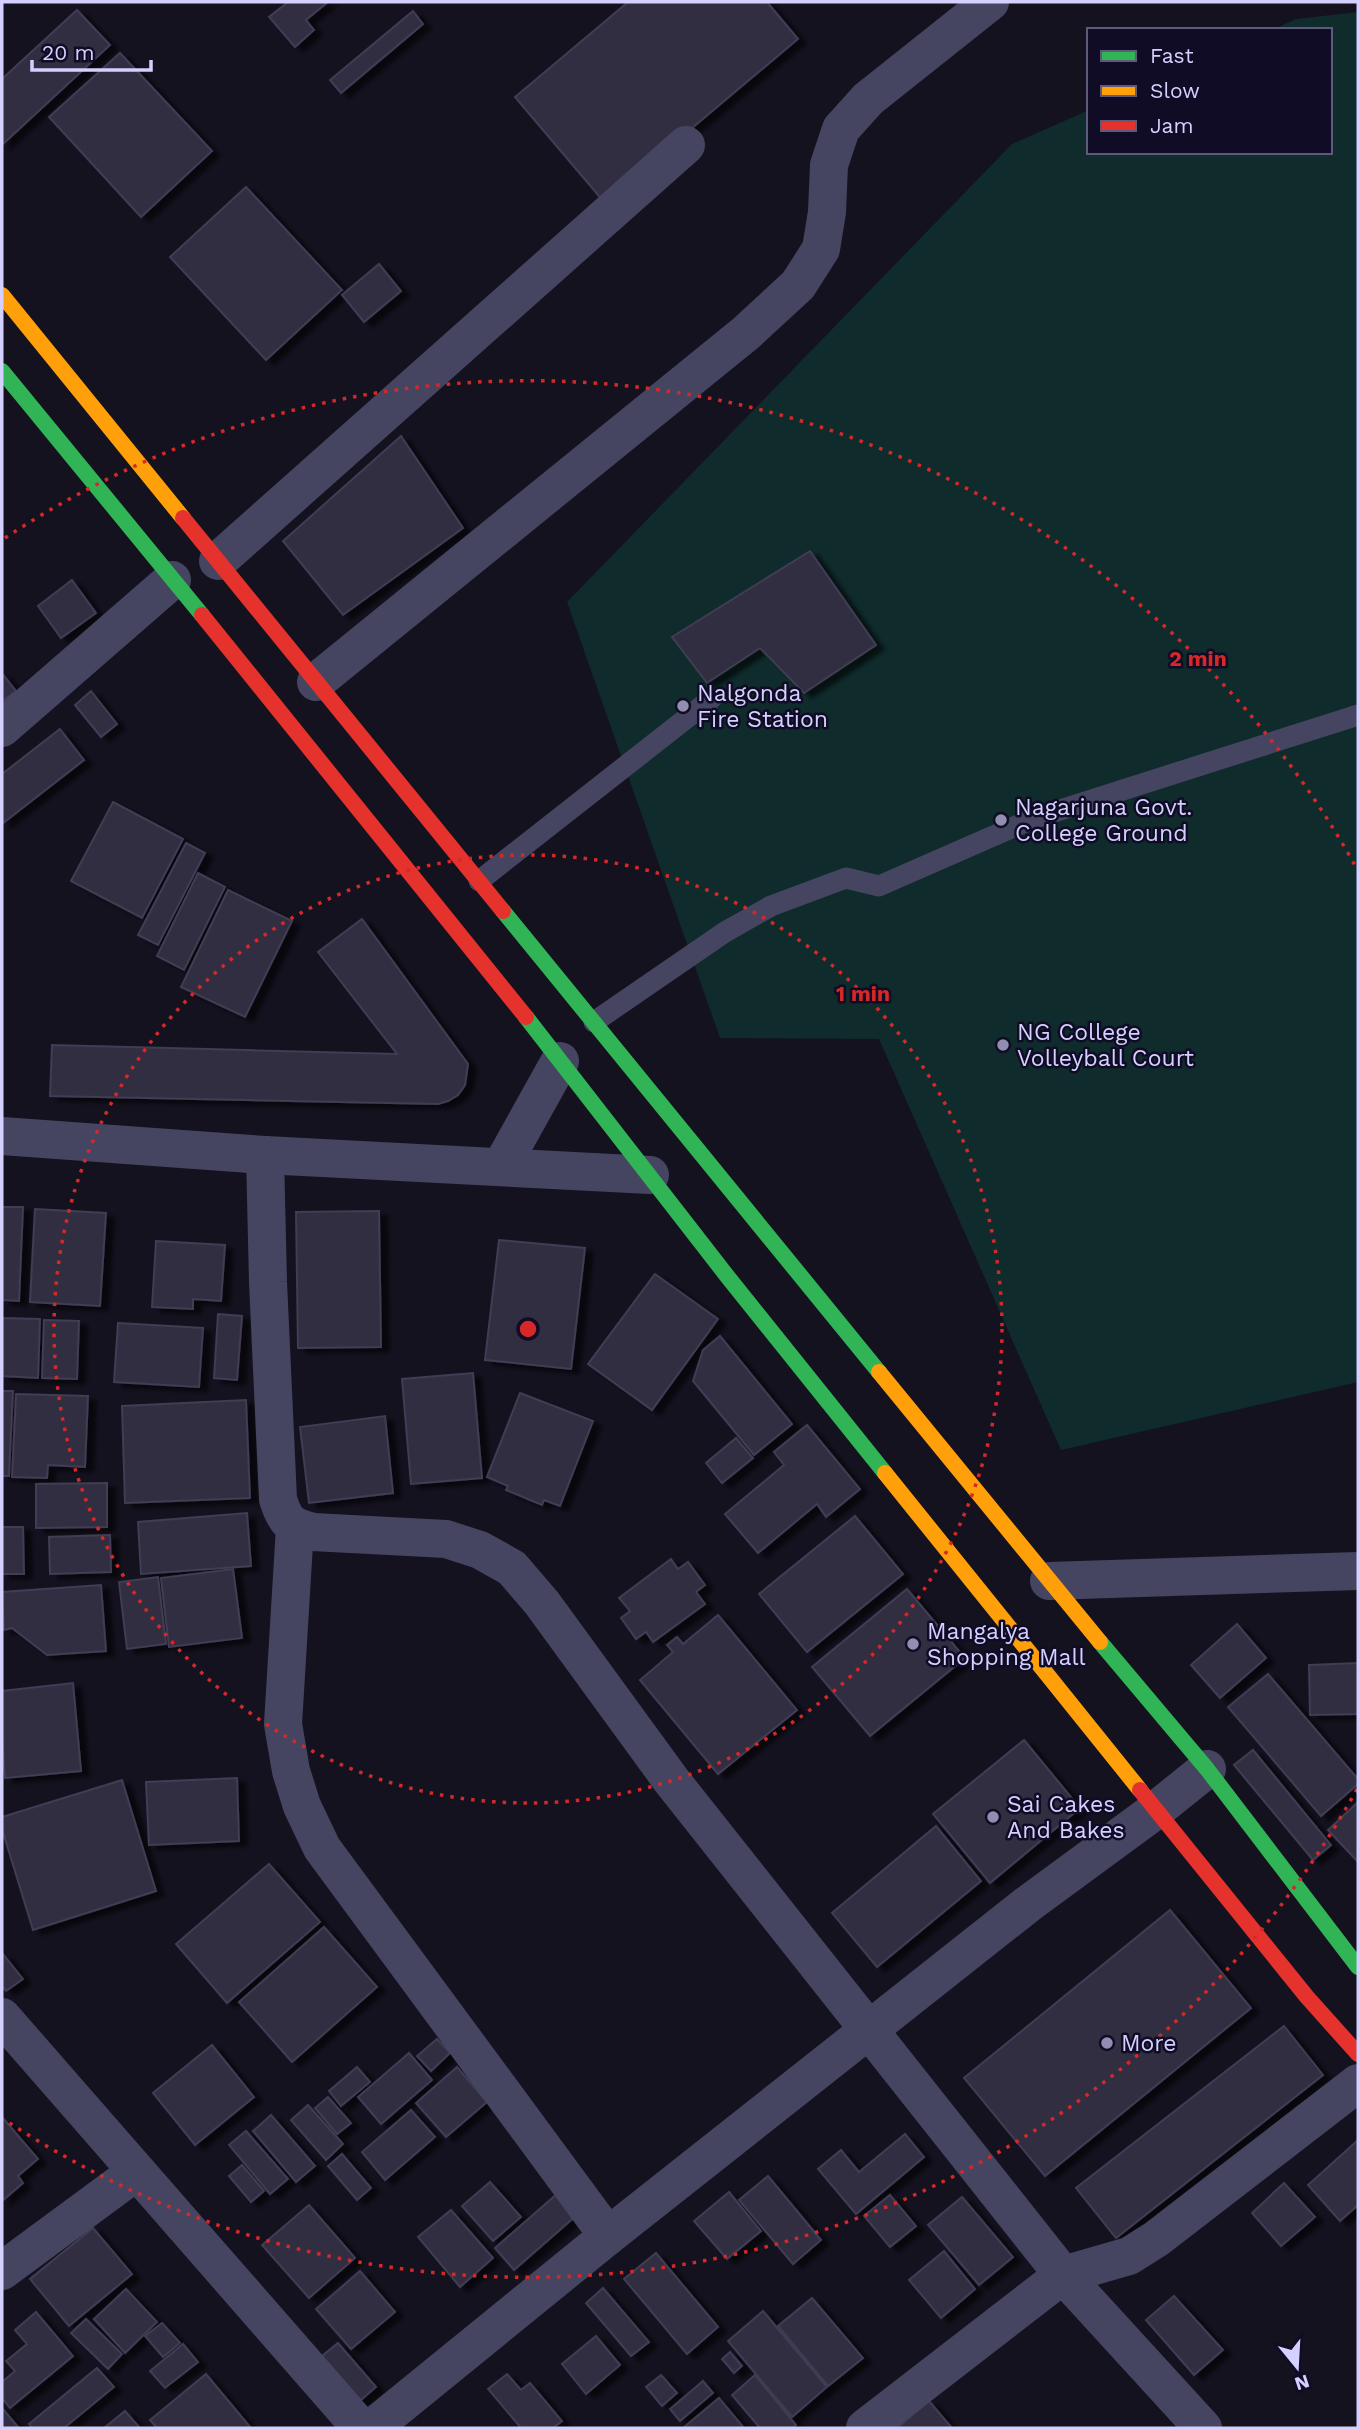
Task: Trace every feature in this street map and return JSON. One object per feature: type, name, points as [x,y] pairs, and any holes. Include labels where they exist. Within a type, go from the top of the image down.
[{"type":"main road","points":[[2,295],[1049,1581],[1208,1769],[1358,1966]]},
{"type":"main road","points":[[2,371],[320,758],[727,1276],[1307,1997],[1358,2054]]},
{"type":"street","points":[[316,682],[746,333],[798,285],[821,249],[827,212],[829,165],[841,129],[868,99],[990,2]]},
{"type":"street","points":[[218,561],[686,145]]},
{"type":"street","points":[[2,728],[172,580]]},
{"type":"street","points":[[500,1167],[560,1061]]},
{"type":"street","points":[[2,1136],[265,1155],[650,1175]]},
{"type":"street","points":[[265,1155],[278,1499],[284,1516],[295,1527],[313,1532],[446,1539],[480,1550],[512,1569],[542,1603],[671,1780],[1063,2275],[1203,2428]]},
{"type":"street","points":[[295,1527],[283,1724],[291,1771],[302,1806],[322,1848],[608,2236]]},
{"type":"street","points":[[1049,1581],[1358,1571]]},
{"type":"street","points":[[372,2428],[608,2236],[1028,1904],[1208,1769]]},
{"type":"street","points":[[2,2017],[361,2428]]},
{"type":"street","points":[[865,2428],[1063,2275],[1129,2256],[1156,2239],[1358,2083]]},
{"type":"street","points":[[2,2270],[136,2172]]},
{"type":"lane","points":[[479,881],[711,699]]},
{"type":"lane","points":[[594,1022],[725,932],[771,906],[846,878],[879,886],[1032,819],[1358,715]]},
{"type":"green space","name":"Nagarjuna Govt. College Ground","points":[[1358,12],[1358,1382],[1061,1450],[879,1039],[720,1038],[567,602],[1012,144],[1087,111],[1087,154],[1332,154],[1332,28],[1276,28],[1296,19]]},
{"type":"building","points":[[288,2],[328,2],[306,20],[314,30],[295,47],[269,17]]},
{"type":"building","points":[[628,2],[767,2],[798,39],[604,202],[515,97]]},
{"type":"building","points":[[77,10],[110,45],[2,145],[2,79]]},
{"type":"building","points":[[413,11],[423,24],[341,93],[330,80]]},
{"type":"building","points":[[120,53],[212,151],[141,217],[49,117]]},
{"type":"building","points":[[246,187],[342,290],[266,360],[170,257]]},
{"type":"building","points":[[379,264],[401,291],[364,322],[342,295]]},
{"type":"building","points":[[401,436],[463,528],[343,615],[283,541]]},
{"type":"building","points":[[810,551],[876,645],[804,693],[760,648],[707,683],[672,637]]},
{"type":"building","points":[[72,580],[96,613],[61,638],[38,606]]},
{"type":"building","points":[[2,673],[16,691],[2,701]]},
{"type":"building","points":[[91,691],[117,724],[101,737],[75,705]]},
{"type":"building","points":[[60,729],[84,760],[2,824],[2,774]]},
{"type":"building","points":[[113,802],[183,839],[142,918],[71,881]]},
{"type":"building","points":[[186,843],[205,853],[158,945],[138,935]]},
{"type":"building","points":[[198,873],[225,887],[184,970],[157,956]]},
{"type":"building","points":[[228,890],[292,921],[245,1017],[181,987]]},
{"type":"building","points":[[362,919],[468,1064],[465,1085],[458,1095],[448,1101],[438,1104],[50,1096],[52,1045],[397,1054],[318,952]]},
{"type":"building","points":[[2,1207],[23,1207],[19,1301],[2,1300]]},
{"type":"building","points":[[35,1209],[106,1213],[100,1306],[30,1302]]},
{"type":"building","points":[[379,1211],[381,1347],[298,1348],[296,1212]]},
{"type":"building","points":[[499,1240],[585,1248],[571,1369],[485,1360]]},
{"type":"building","points":[[156,1241],[225,1245],[221,1301],[193,1299],[193,1309],[152,1307]]},
{"type":"building","points":[[655,1274],[718,1319],[652,1410],[588,1364]]},
{"type":"building","points":[[218,1314],[242,1316],[237,1380],[214,1378]]},
{"type":"building","points":[[2,1318],[40,1319],[38,1378],[2,1376]]},
{"type":"building","points":[[44,1320],[79,1321],[77,1379],[42,1378]]},
{"type":"building","points":[[118,1323],[203,1328],[199,1387],[114,1382]]},
{"type":"building","points":[[720,1336],[792,1424],[754,1455],[693,1381],[703,1350]]},
{"type":"building","points":[[473,1373],[482,1478],[411,1484],[402,1379]]},
{"type":"building","points":[[2,1391],[13,1391],[9,1476],[2,1476]]},
{"type":"building","points":[[520,1393],[593,1421],[560,1506],[544,1500],[542,1505],[506,1490],[508,1486],[487,1477]]},
{"type":"building","points":[[16,1394],[88,1396],[85,1467],[48,1465],[47,1478],[12,1477]]},
{"type":"building","points":[[246,1400],[250,1498],[125,1503],[122,1406]]},
{"type":"building","points":[[385,1416],[393,1493],[309,1503],[300,1427]]},
{"type":"building","points":[[807,1425],[860,1489],[826,1517],[817,1504],[758,1553],[725,1514],[784,1465],[774,1452]]},
{"type":"building","points":[[736,1438],[753,1458],[722,1483],[706,1463]]},
{"type":"building","points":[[107,1483],[107,1527],[36,1528],[36,1484]]},
{"type":"building","points":[[247,1513],[251,1566],[141,1574],[138,1522]]},
{"type":"building","points":[[855,1516],[903,1574],[807,1652],[759,1594]]},
{"type":"building","points":[[2,1527],[23,1527],[24,1574],[2,1574]]},
{"type":"building","points":[[110,1535],[111,1572],[50,1574],[49,1537]]},
{"type":"building","points":[[671,1559],[678,1569],[688,1562],[705,1585],[696,1592],[705,1604],[653,1642],[646,1632],[636,1639],[621,1618],[630,1611],[619,1598]]},
{"type":"building","points":[[233,1569],[242,1638],[169,1647],[161,1578]]},
{"type":"building","points":[[158,1577],[166,1644],[127,1649],[119,1582]]},
{"type":"building","points":[[101,1585],[106,1651],[47,1655],[12,1628],[4,1630],[2,1592]]},
{"type":"building","points":[[907,1589],[965,1658],[870,1736],[812,1667]]},
{"type":"building","points":[[718,1615],[797,1710],[718,1774],[640,1680],[673,1652],[667,1645],[677,1637],[683,1644]]},
{"type":"building","points":[[1237,1624],[1266,1658],[1220,1698],[1191,1665]]},
{"type":"building","points":[[1358,1663],[1358,1714],[1310,1715],[1309,1665]]},
{"type":"building","points":[[1268,1674],[1358,1779],[1358,1784],[1321,1816],[1228,1707]]},
{"type":"building","points":[[73,1683],[81,1771],[5,1778],[2,1691]]},
{"type":"building","points":[[1024,1740],[1080,1808],[990,1883],[933,1814]]},
{"type":"building","points":[[1253,1750],[1331,1845],[1313,1860],[1234,1765]]},
{"type":"building","points":[[237,1778],[239,1841],[149,1845],[146,1782]]},
{"type":"building","points":[[122,1780],[156,1891],[33,1930],[2,1829],[2,1817]]},
{"type":"building","points":[[1358,1802],[1358,1862],[1328,1830]]},
{"type":"building","points":[[936,1826],[981,1881],[877,1967],[832,1913]]},
{"type":"building","points":[[269,1864],[320,1922],[227,2003],[176,1944]]},
{"type":"building","name":"More","points":[[1170,1910],[1251,2008],[1045,2176],[964,2078]]},
{"type":"building","points":[[324,1927],[377,1987],[292,2062],[239,2002]]},
{"type":"building","points":[[3,1954],[23,1979],[6,1991],[2,1986]]},
{"type":"building","points":[[1284,2026],[1323,2075],[1116,2238],[1076,2188]]},
{"type":"building","points":[[437,2039],[450,2053],[431,2071],[417,2056]]},
{"type":"building","points":[[212,2045],[254,2097],[195,2145],[153,2093]]},
{"type":"building","points":[[409,2053],[432,2080],[381,2124],[358,2097]]},
{"type":"building","points":[[357,2067],[370,2082],[341,2106],[329,2091]]},
{"type":"building","points":[[457,2067],[487,2102],[446,2137],[416,2103]]},
{"type":"building","points":[[328,2097],[351,2123],[337,2134],[315,2108]]},
{"type":"building","points":[[308,2105],[343,2144],[326,2160],[291,2120]]},
{"type":"building","points":[[411,2110],[435,2137],[385,2180],[362,2152]]},
{"type":"building","points":[[271,2115],[315,2166],[296,2182],[253,2131]]},
{"type":"building","points":[[2,2117],[38,2159],[18,2176],[23,2183],[2,2201]]},
{"type":"building","points":[[246,2131],[288,2179],[270,2194],[229,2145]]},
{"type":"building","points":[[905,2134],[924,2157],[856,2214],[818,2169],[841,2150],[859,2172]]},
{"type":"building","points":[[1358,2140],[1358,2205],[1340,2221],[1308,2185]]},
{"type":"building","points":[[342,2154],[371,2188],[357,2200],[328,2166]]},
{"type":"building","points":[[242,2165],[264,2191],[251,2202],[229,2176]]},
{"type":"building","points":[[768,2176],[821,2240],[793,2264],[739,2200]]},
{"type":"building","points":[[490,2182],[521,2217],[493,2241],[462,2206]]},
{"type":"building","points":[[1284,2183],[1315,2217],[1281,2246],[1252,2213]]},
{"type":"building","points":[[729,2192],[761,2231],[727,2259],[694,2221]]},
{"type":"building","points":[[558,2193],[577,2215],[514,2270],[495,2248]]},
{"type":"building","points":[[890,2195],[916,2226],[890,2247],[864,2216]]},
{"type":"building","points":[[962,2197],[1013,2257],[979,2285],[928,2225]]},
{"type":"building","points":[[309,2205],[355,2258],[309,2298],[262,2245]]},
{"type":"building","points":[[451,2210],[493,2258],[460,2287],[418,2237]]},
{"type":"building","points":[[93,2228],[132,2274],[69,2326],[30,2279]]},
{"type":"building","points":[[944,2251],[975,2289],[941,2318],[909,2280]]},
{"type":"building","points":[[656,2253],[718,2327],[687,2354],[624,2279]]},
{"type":"building","points":[[360,2271],[395,2312],[351,2349],[316,2309]]},
{"type":"building","points":[[603,2288],[649,2342],[631,2356],[586,2303]]},
{"type":"building","points":[[126,2289],[157,2322],[125,2353],[94,2319]]},
{"type":"building","points":[[1174,2296],[1223,2350],[1194,2375],[1146,2320]]},
{"type":"building","points":[[812,2298],[863,2358],[828,2386],[778,2326]]},
{"type":"building","points":[[763,2311],[827,2387],[792,2417],[728,2341]]},
{"type":"building","points":[[36,2312],[73,2356],[10,2408],[2,2398],[2,2382],[15,2371],[6,2361],[27,2344],[15,2330]]},
{"type":"building","points":[[86,2319],[122,2354],[108,2369],[71,2333]]},
{"type":"building","points":[[162,2323],[180,2343],[163,2357],[145,2336]]},
{"type":"building","points":[[596,2336],[620,2365],[586,2394],[562,2364]]},
{"type":"building","points":[[338,2343],[376,2387],[354,2406],[316,2361]]},
{"type":"building","points":[[183,2344],[198,2362],[165,2388],[150,2371]]},
{"type":"building","points":[[730,2352],[742,2366],[734,2373],[722,2359]]},
{"type":"building","points":[[97,2368],[114,2387],[64,2428],[32,2428],[29,2424]]},
{"type":"building","points":[[206,2374],[251,2428],[157,2428],[150,2420]]},
{"type":"building","points":[[507,2374],[521,2390],[530,2383],[562,2421],[553,2428],[521,2428],[488,2389]]},
{"type":"building","points":[[661,2375],[677,2393],[662,2406],[646,2387]]},
{"type":"building","points":[[755,2375],[796,2425],[792,2428],[760,2428],[732,2395]]},
{"type":"building","points":[[703,2381],[713,2393],[680,2421],[670,2409]]},
{"type":"building","points":[[719,2398],[744,2428],[683,2428]]},
{"type":"building","points":[[929,2401],[952,2428],[897,2428]]},
{"type":"building","points":[[2,2408],[19,2428],[2,2428]]},
{"type":"building","points":[[125,2411],[140,2428],[104,2428]]},
{"type":"traffic: fast","points":[[2,371],[202,615]]},
{"type":"traffic: fast","points":[[503,911],[879,1372]]},
{"type":"traffic: fast","points":[[526,1017],[727,1276],[885,1473]]},
{"type":"traffic: fast","points":[[1100,1642],[1207,1769],[1358,1967]]},
{"type":"traffic: slow","points":[[2,295],[183,518]]},
{"type":"traffic: slow","points":[[879,1372],[1100,1642]]},
{"type":"traffic: slow","points":[[885,1473],[1140,1790]]},
{"type":"traffic: jam","points":[[183,518],[503,911]]},
{"type":"traffic: jam","points":[[202,615],[526,1017]]},
{"type":"traffic: jam","points":[[1140,1790],[1307,1997],[1358,2054]]},
{"type":"place","name":"Nalgonda Fire Station","points":[[683,706]]},
{"type":"place","name":"Nagarjuna Govt. College Ground","points":[[1001,820]]},
{"type":"place","name":"NG College Volleyball Court","points":[[1003,1045]]},
{"type":"place","name":"Mangalya Shopping Mall","points":[[913,1644]]},
{"type":"place","name":"Sai Cakes And Bakes","points":[[993,1817]]},
{"type":"place","name":"More","points":[[1107,2043]]}]
